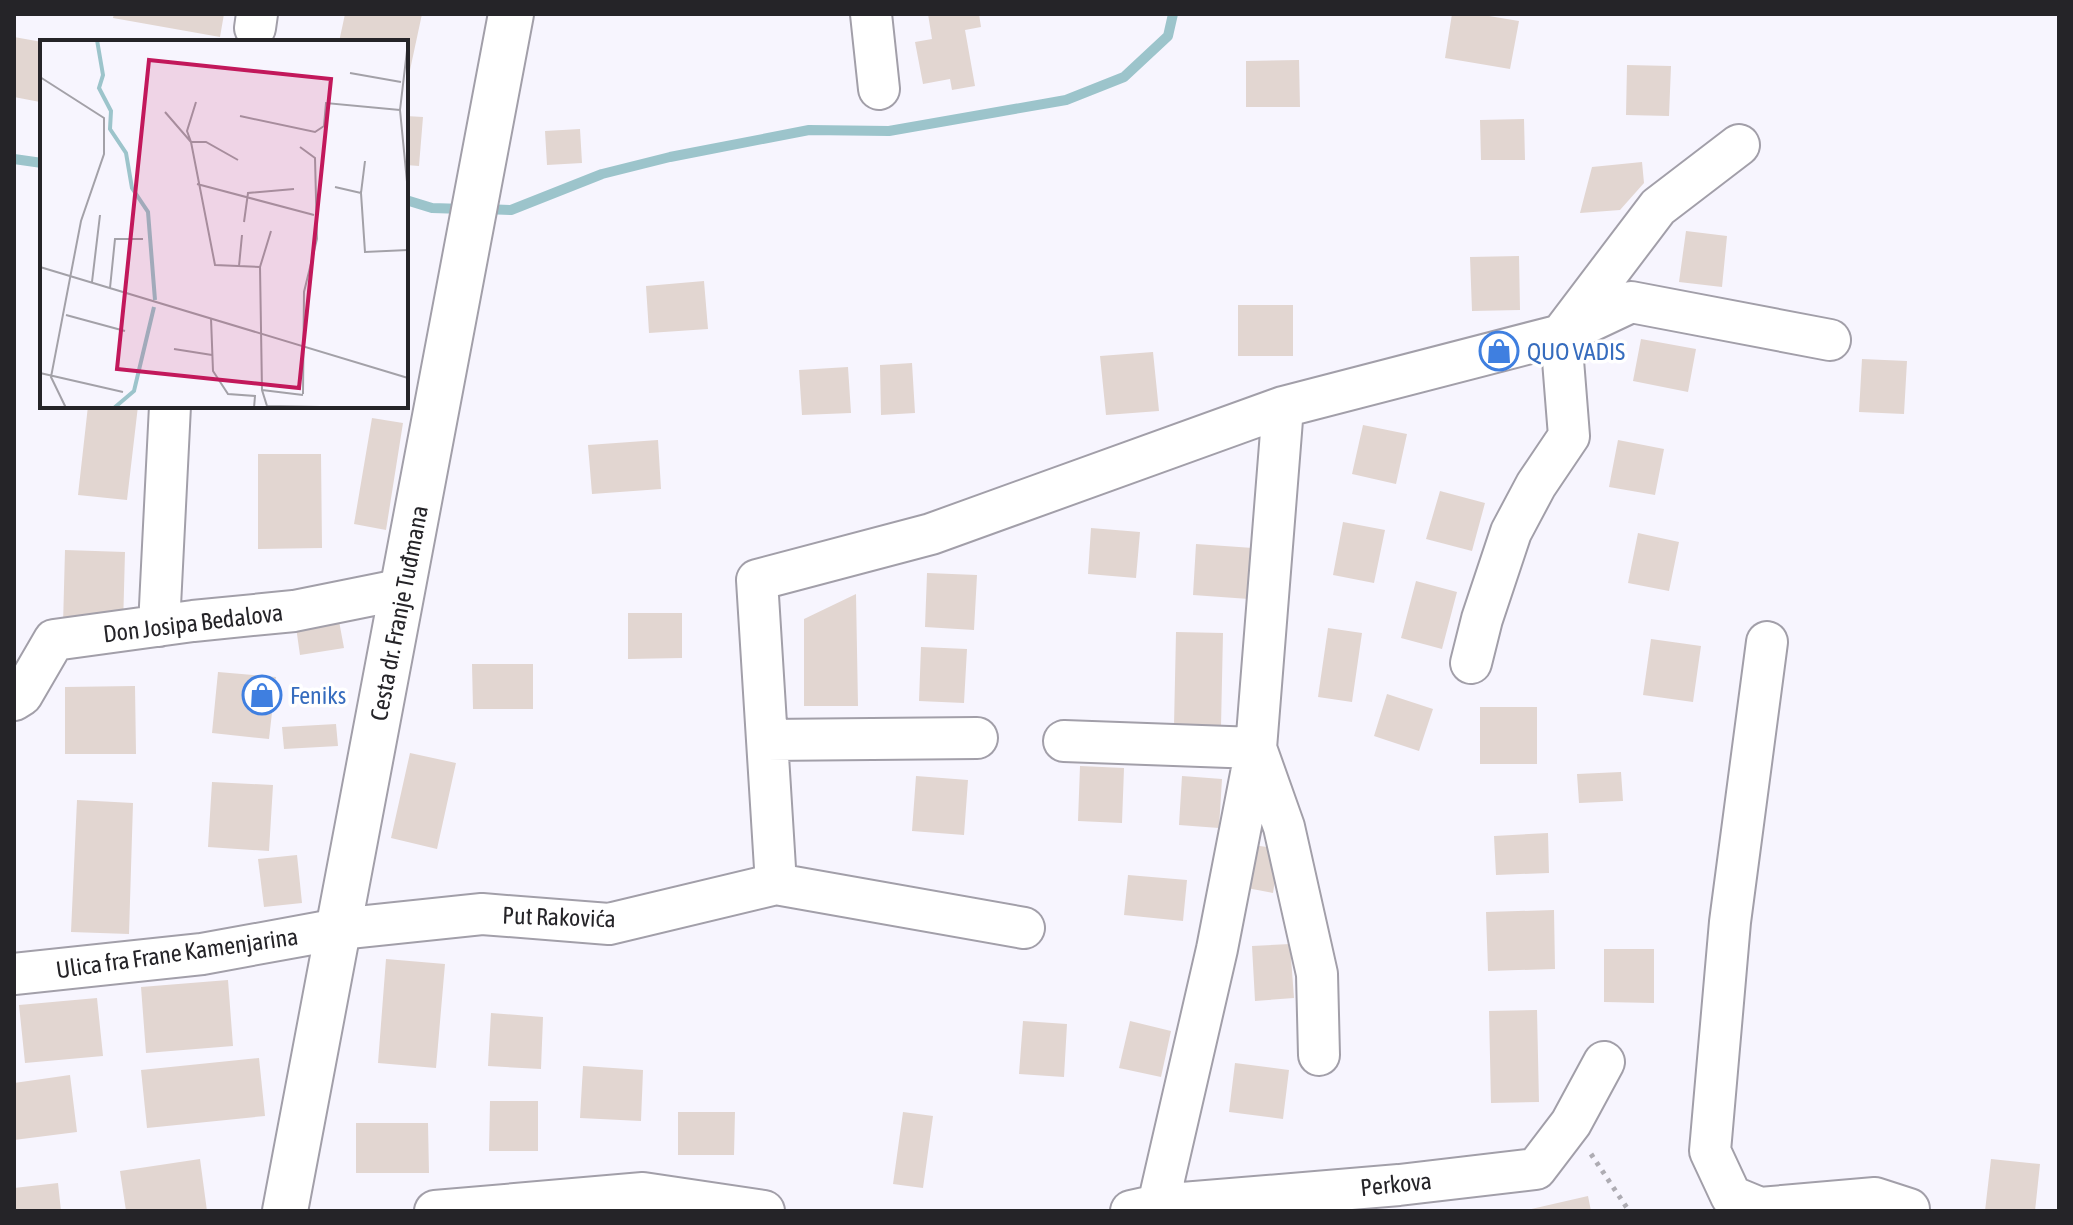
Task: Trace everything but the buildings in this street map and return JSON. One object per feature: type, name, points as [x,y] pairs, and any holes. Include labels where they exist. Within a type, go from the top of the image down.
[{"type":"main road","name":"Cesta dr. Franje Tuđmana","points":[[285,1211],[511,14]]},
{"type":"street","points":[[871,14],[879,89]]},
{"type":"street","points":[[1471,663],[1511,532],[1536,485],[1569,436],[1561,335],[1658,207],[1739,145]]},
{"type":"street","points":[[1024,928],[776,884],[757,580],[931,534],[1283,407],[1561,335],[1631,302],[1830,340]]},
{"type":"street","points":[[1145,1208],[1217,949],[1256,748],[1283,407]]},
{"type":"street","points":[[159,626],[170,408]]},
{"type":"street","name":"Don Josipa Bedalova","points":[[14,647],[294,611],[403,589]]},
{"type":"street","points":[[14,700],[22,695],[54,640]]},
{"type":"street","points":[[1767,642],[1730,922],[1710,1151],[1731,1196],[1760,1208],[1875,1198],[1909,1211]]},
{"type":"street","points":[[767,740],[977,738]]},
{"type":"street","points":[[1064,741],[1256,748]]},
{"type":"street","points":[[1256,748],[1284,827],[1317,974],[1319,1055]]},
{"type":"street","name":"Put Rakovića","points":[[339,929],[482,914],[609,924],[776,884]]},
{"type":"street","name":"Ulica fra Frane Kamenjarina","points":[[14,974],[202,954],[339,929]]},
{"type":"street","name":"Perkova","points":[[1145,1208],[1536,1169],[1571,1123],[1604,1062]]},
{"type":"street","points":[[435,1211],[643,1193],[764,1211]]},
{"type":"path","points":[[1571,1123],[1629,1211]]},
{"type":"waterway","points":[[484,209],[511,210],[602,174],[670,157],[809,130],[889,131],[1066,100],[1124,77],[1168,36],[1173,14]]},
{"type":"waterway","points":[[14,159],[40,163]]},
{"type":"waterway","points":[[408,201],[432,208],[464,209]]},
{"type":"place","name":"QUO VADIS","points":[[1499,351]]},
{"type":"place","name":"Feniks","points":[[262,695]]}]
